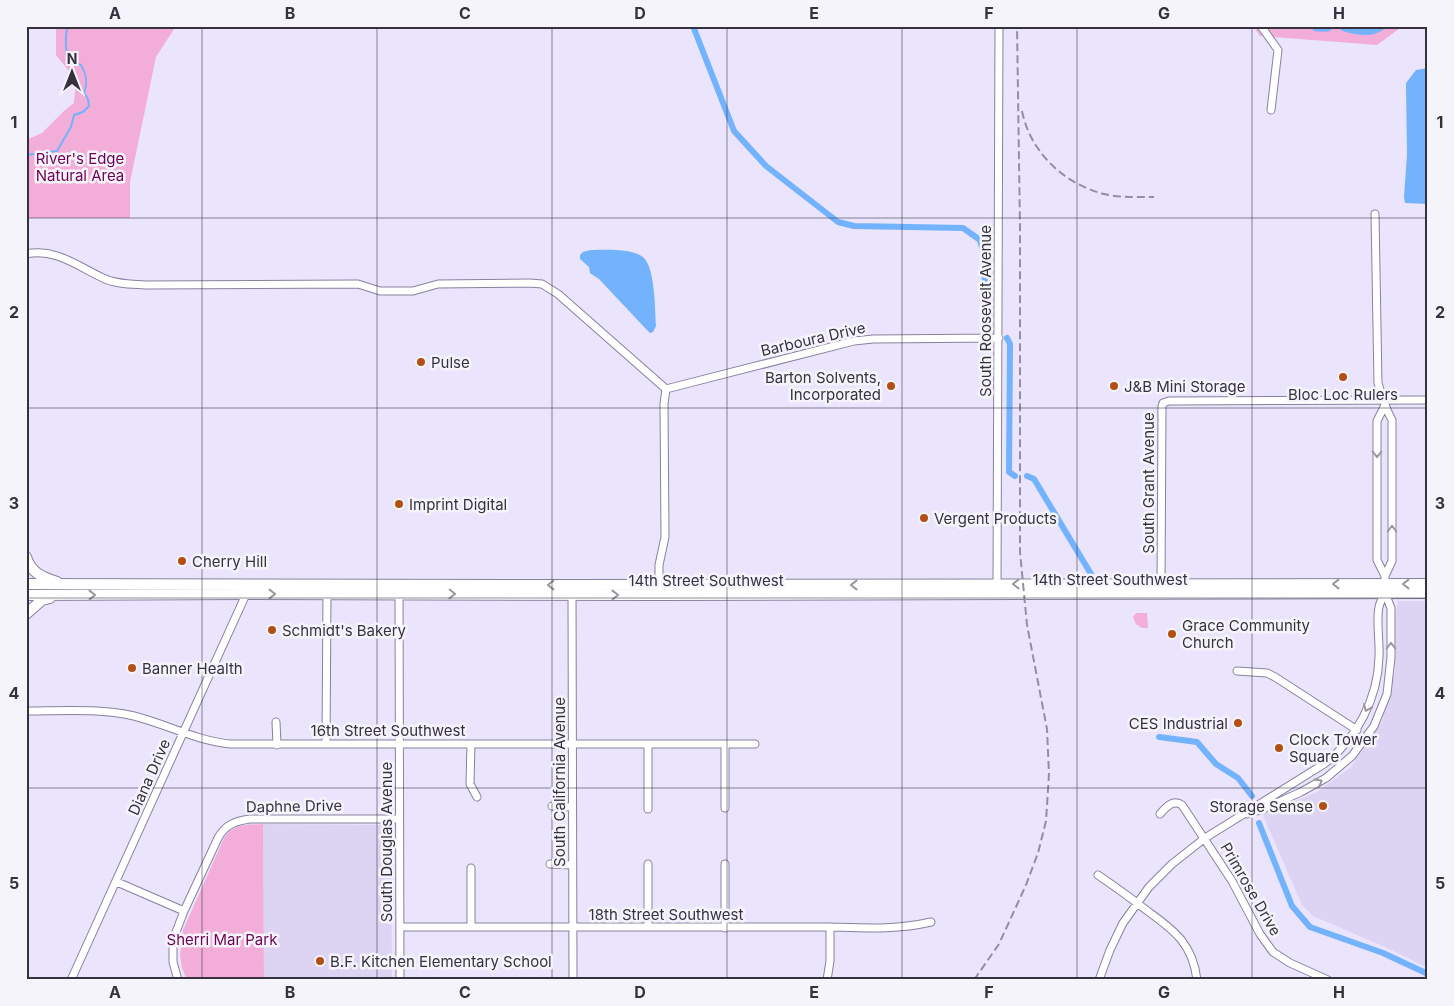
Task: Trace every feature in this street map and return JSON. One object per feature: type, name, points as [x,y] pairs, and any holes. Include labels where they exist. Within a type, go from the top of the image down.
[{"type":"main road","points":[[26,557],[29,565],[39,575],[62,584]]},
{"type":"main road","name":"14th Street Southwest","points":[[26,584],[248,589],[997,590],[1161,589],[1385,584]]},
{"type":"main road","points":[[1385,584],[1428,584]]},
{"type":"main road","points":[[1385,584],[1428,593]]},
{"type":"main road","name":"14th Street Southwest","points":[[26,595],[248,589],[327,594],[399,589]]},
{"type":"main road","points":[[26,614],[42,600],[60,595]]},
{"type":"street","name":"South Roosevelt Avenue","points":[[997,590],[1000,26]]},
{"type":"street","points":[[1261,26],[1278,50],[1271,110]]},
{"type":"street","points":[[1098,980],[1114,940],[1137,903],[1172,864],[1205,838],[1324,764],[1340,750],[1356,730],[1371,698],[1377,679],[1379,657],[1379,607],[1392,561],[1392,420],[1384,404],[1378,383],[1375,214]]},
{"type":"street","points":[[26,254],[38,252],[61,256],[103,278],[122,283],[145,285],[358,284],[380,290],[413,291],[438,284],[542,284],[558,294],[666,389],[664,404],[665,537],[659,565],[659,590]]},
{"type":"street","name":"Barboura Drive","points":[[666,389],[854,341],[873,339],[999,338]]},
{"type":"street","points":[[1384,404],[1428,400]]},
{"type":"street","name":"South Grant Avenue","points":[[1161,589],[1163,403],[1169,401],[1384,404]]},
{"type":"street","points":[[1242,816],[1301,792],[1326,778],[1352,756],[1369,734],[1385,699],[1390,675],[1391,608],[1377,560],[1377,421],[1384,404]]},
{"type":"street","name":"Diana Drive","points":[[71,980],[248,589]]},
{"type":"street","name":"South Douglas Avenue","points":[[399,589],[400,980]]},
{"type":"street","name":"South California Avenue","points":[[572,590],[573,980]]},
{"type":"street","points":[[326,744],[327,594]]},
{"type":"street","points":[[1237,672],[1267,673],[1356,730]]},
{"type":"street","name":"16th Street Southwest","points":[[26,711],[95,711],[115,713],[133,716],[220,743],[277,745],[755,744]]},
{"type":"street","points":[[276,722],[277,745]]},
{"type":"street","points":[[471,744],[470,784],[477,798]]},
{"type":"street","points":[[648,744],[648,809]]},
{"type":"street","points":[[725,744],[725,808]]},
{"type":"street","name":"Primrose Drive","points":[[1160,814],[1169,805],[1178,802],[1186,809],[1241,898],[1265,943],[1273,952],[1314,977],[1328,980]]},
{"type":"street","points":[[552,806],[572,807]]},
{"type":"street","name":"Daphne Drive","points":[[178,980],[173,962],[173,940],[184,911],[224,829],[234,822],[250,819],[399,820]]},
{"type":"street","points":[[550,864],[572,865]]},
{"type":"street","points":[[648,864],[648,927]]},
{"type":"street","points":[[725,864],[725,928]]},
{"type":"street","points":[[470,927],[471,868]]},
{"type":"street","points":[[1098,875],[1162,920],[1177,934],[1190,956],[1197,980]]},
{"type":"street","points":[[117,882],[184,911]]},
{"type":"street","name":"18th Street Southwest","points":[[400,927],[830,927],[886,929],[909,927],[931,922]]},
{"type":"street","points":[[827,980],[830,961],[830,927]]},
{"type":"shaded area","points":[[1398,601],[1428,601],[1428,968],[1313,916],[1302,905],[1262,813],[1317,792],[1351,767],[1382,722],[1395,672]]},
{"type":"shaded area","points":[[263,824],[391,825],[392,980],[264,980]]},
{"type":"green space","name":"River's Edge Natural Area","points":[[56,26],[176,26],[156,57],[130,182],[130,218],[26,218],[26,140],[42,133],[74,103],[76,80],[56,55]]},
{"type":"green space","points":[[1253,26],[1403,26],[1377,45],[1260,36]]},
{"type":"green space","points":[[1136,613],[1147,613],[1148,628],[1142,628],[1136,624],[1133,617]]},
{"type":"green space","name":"Sherri Mar Park","points":[[263,824],[264,980],[187,980],[182,968],[180,955],[183,930],[224,838],[237,827]]},
{"type":"water","points":[[1428,68],[1428,204],[1405,203],[1407,155],[1406,83],[1416,70]]},
{"type":"water","points":[[591,250],[626,251],[639,255],[648,263],[654,290],[656,326],[653,332],[650,333],[599,279],[590,273],[589,267],[580,259],[580,255]]},
{"type":"waterway","points":[[26,155],[57,151],[71,127],[74,115],[83,112],[89,106],[88,99],[84,93],[86,76],[83,69],[81,65],[67,58],[66,37],[68,26]]},
{"type":"waterway","points":[[693,26],[734,131],[766,166],[838,222],[854,226],[963,228],[980,240],[985,259],[984,322]]},
{"type":"waterway","points":[[1317,26],[1327,26]]},
{"type":"waterway","points":[[1345,26],[1358,29],[1379,26]]},
{"type":"waterway","points":[[1007,338],[1010,344],[1009,472],[1015,476]]},
{"type":"waterway","points":[[1027,476],[1034,479],[1091,574]]},
{"type":"waterway","points":[[1159,737],[1197,742],[1216,764],[1238,778],[1252,796]]},
{"type":"waterway","points":[[1259,823],[1292,906],[1310,927],[1383,953],[1428,974]]},
{"type":"railway","points":[[974,980],[999,944],[1026,885],[1038,853],[1046,821],[1049,774],[1047,729],[1027,625],[1020,552],[1020,228],[1017,26]]},
{"type":"railway","points":[[1022,111],[1026,126],[1041,153],[1051,164],[1075,183],[1104,194],[1154,197]]},
{"type":"place","name":"Pulse","points":[[421,362]]},
{"type":"place","name":"Bloc Loc Rulers","points":[[1343,377]]},
{"type":"place","name":"Barton Solvents, Incorporated","points":[[891,386]]},
{"type":"place","name":"J&B Mini Storage","points":[[1114,386]]},
{"type":"place","name":"Imprint Digital","points":[[399,504]]},
{"type":"place","name":"Vergent Products","points":[[924,518]]},
{"type":"place","name":"Cherry Hill","points":[[182,561]]},
{"type":"place","name":"Schmidt's Bakery","points":[[272,630]]},
{"type":"place","name":"Grace Community Church","points":[[1172,634]]},
{"type":"place","name":"Banner Health","points":[[132,668]]},
{"type":"place","name":"CES Industrial","points":[[1238,723]]},
{"type":"place","name":"Clock Tower Square","points":[[1279,748]]},
{"type":"place","name":"Storage Sense","points":[[1323,806]]},
{"type":"place","name":"B.F. Kitchen Elementary School","points":[[320,961]]}]
